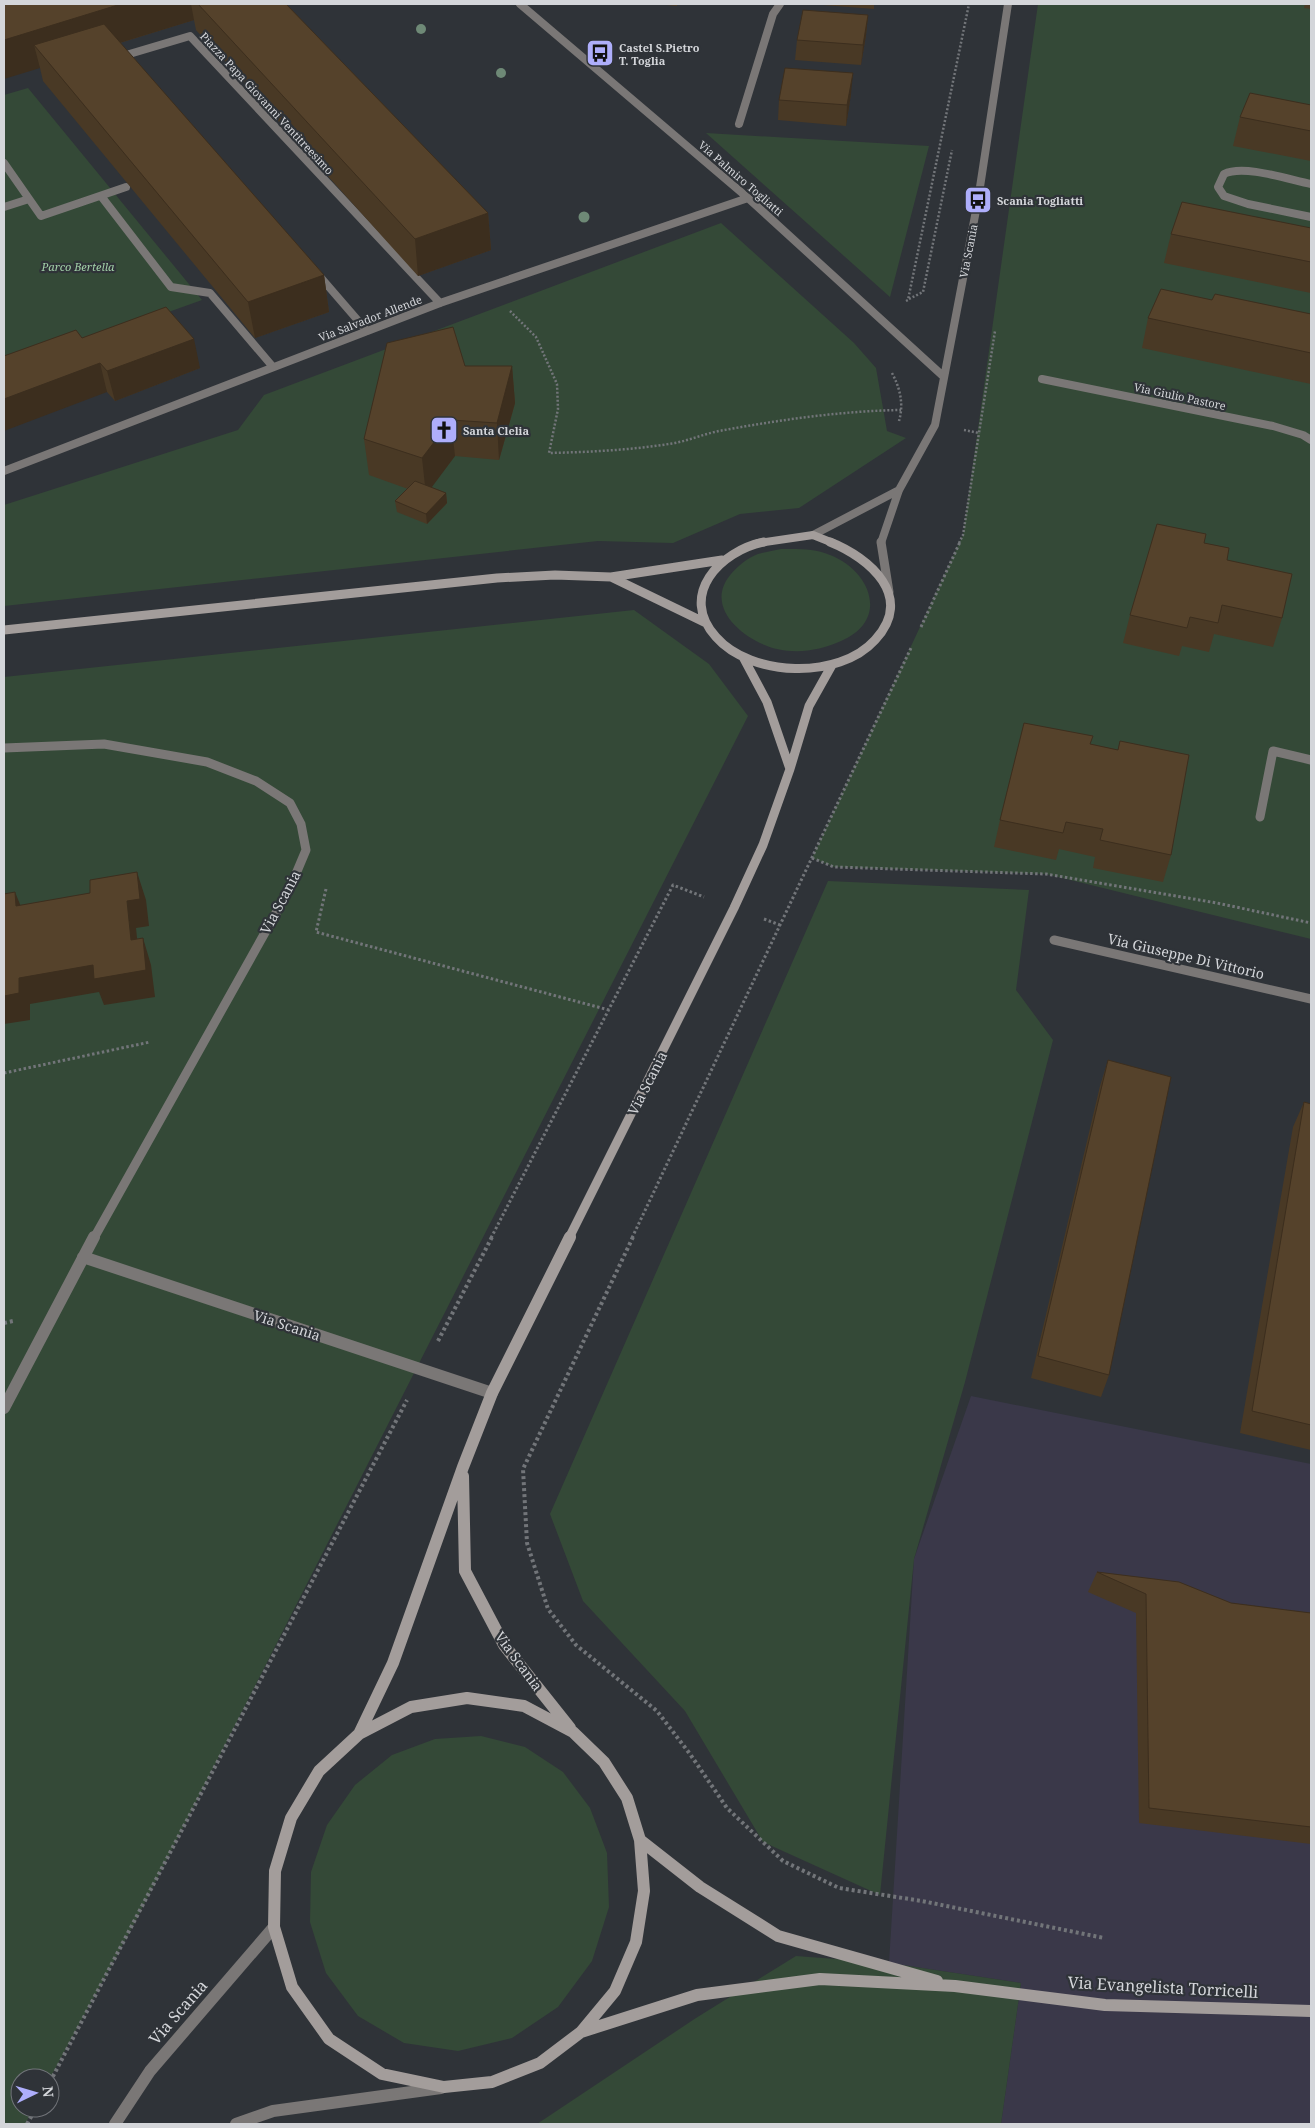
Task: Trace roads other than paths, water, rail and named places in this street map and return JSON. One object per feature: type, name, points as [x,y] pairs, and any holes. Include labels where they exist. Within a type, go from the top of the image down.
[{"type":"main road","name":"Via Scania","points":[[813,535],[766,540],[742,548],[722,560],[707,578],[701,601],[706,623],[721,642],[743,657],[771,667],[802,670],[832,666],[855,657],[873,644],[886,628],[891,610],[889,592]]},
{"type":"main road","points":[[813,535],[864,559],[880,574],[889,592]]},
{"type":"main road","points":[[4,630],[497,578],[555,575],[611,577],[722,560]]},
{"type":"main road","points":[[611,577],[706,623]]},
{"type":"main road","name":"Via Scania","points":[[743,657],[768,702],[790,769]]},
{"type":"main road","name":"Via Scania","points":[[359,1734],[393,1663],[463,1467],[492,1393],[734,908],[763,845],[790,769],[809,706],[832,666]]},
{"type":"main road","name":"Via Scania","points":[[463,1467],[465,1571],[504,1645],[573,1732],[604,1762],[627,1798],[640,1840],[644,1891],[636,1942],[615,1991],[580,2032],[540,2063],[492,2082],[444,2088],[382,2074],[329,2038],[292,1987],[274,1926],[275,1871],[291,1818],[319,1771],[359,1734],[411,1707],[467,1698],[524,1706],[573,1732]]},
{"type":"main road","name":"Via Evangelista Torricelli","points":[[640,1840],[700,1887],[778,1936],[955,1986]]},
{"type":"main road","name":"Via Evangelista Torricelli","points":[[580,2032],[697,1995],[820,1979],[955,1986],[1105,2005],[1311,2012]]},
{"type":"street","name":"Via Palmiro Togliatti","points":[[520,4],[748,198],[943,376]]},
{"type":"street","points":[[739,124],[773,14],[780,4]]},
{"type":"street","name":"Via Scania","points":[[889,592],[882,540],[899,490],[935,426],[978,200],[1008,4]]},
{"type":"street","name":"Piazza Papa Giovanni Ventitreesimo","points":[[139,70],[126,55],[190,36],[440,303]]},
{"type":"street","points":[[4,163],[41,216],[126,187]]},
{"type":"street","points":[[1311,184],[1246,172],[1228,172],[1220,179],[1218,187],[1224,196],[1248,204],[1311,217]]},
{"type":"street","points":[[101,196],[171,287],[210,293],[273,367]]},
{"type":"street","name":"Via Salvador Allende","points":[[4,471],[440,303],[748,198]]},
{"type":"street","points":[[4,207],[29,199]]},
{"type":"street","points":[[308,264],[367,331]]},
{"type":"street","name":"Via Giulio Pastore","points":[[1042,379],[1274,426],[1311,440]]},
{"type":"street","name":"Via Scania","points":[[813,535],[899,490]]},
{"type":"street","name":"Via Scania","points":[[4,748],[104,744],[162,752],[207,762],[256,781],[290,803],[301,824],[306,850],[290,888],[83,1257],[4,1408]]},
{"type":"street","points":[[1260,817],[1273,751],[1311,760]]},
{"type":"street","name":"Via Giuseppe Di Vittorio","points":[[1054,940],[1311,999]]},
{"type":"street","name":"Via Scania","points":[[83,1257],[492,1393]]},
{"type":"street","name":"Via Scania","points":[[115,2124],[150,2071],[274,1926]]},
{"type":"street","name":"Via Scania","points":[[236,2124],[273,2111],[444,2088]]},
{"type":"place","name":"Castel S.Pietro T. Toglia","points":[[600,53]]},
{"type":"place","name":"Scania Togliatti","points":[[978,200]]},
{"type":"place","name":"Santa Clelia","points":[[444,430]]},
{"type":"park label","name":"Parco Bertella","points":[[78,266]]}]
